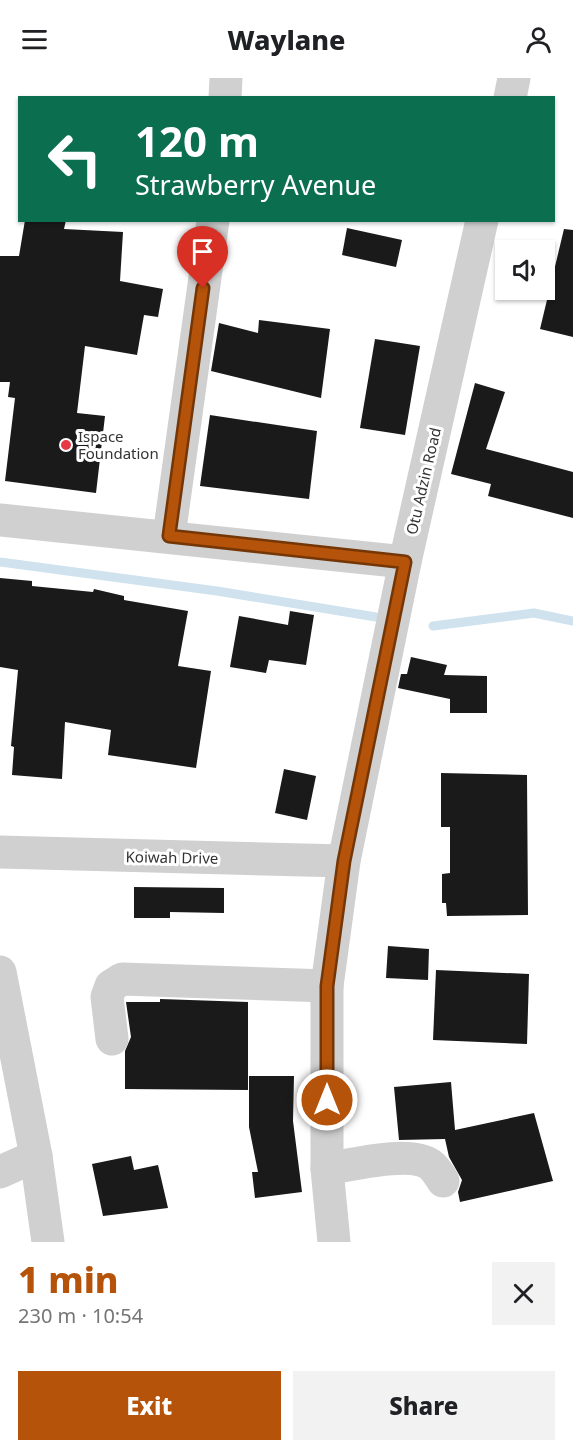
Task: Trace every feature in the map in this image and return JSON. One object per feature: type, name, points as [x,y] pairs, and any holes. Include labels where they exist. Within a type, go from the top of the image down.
[{"type":"street","points":[[225,96],[226,78]]},
{"type":"street","points":[[510,96],[514,78]]},
{"type":"street","points":[[169,536],[213,222]]},
{"type":"street","name":"Otu Adzin Road","points":[[334,1242],[327,1169],[327,986],[344,861],[405,562],[482,222]]},
{"type":"street","points":[[0,520],[405,562]]},
{"type":"street","name":"Koiwah Drive","points":[[0,852],[344,861]]},
{"type":"street","points":[[0,972],[36,1156],[48,1242]]},
{"type":"street","points":[[111,1039],[108,997],[111,986],[122,980],[327,986]]},
{"type":"street","points":[[0,1172],[36,1156]]},
{"type":"street","points":[[327,1169],[397,1158],[417,1159],[431,1165],[443,1181]]},
{"type":"building","points":[[25,222],[66,222],[64,229],[123,232],[120,281],[163,289],[158,317],[144,315],[137,355],[85,346],[77,413],[105,416],[96,493],[5,481],[15,398],[8,397],[10,382],[0,382],[0,256],[19,256]]},
{"type":"building","points":[[347,228],[402,240],[396,267],[342,255]]},
{"type":"building","points":[[564,229],[573,230],[573,337],[540,329],[547,300],[555,300],[555,266]]},
{"type":"building","points":[[259,320],[330,329],[321,398],[211,371],[219,323],[258,333]]},
{"type":"building","points":[[375,339],[420,346],[405,435],[360,428]]},
{"type":"building","points":[[475,383],[505,392],[486,449],[573,472],[573,518],[488,496],[491,484],[451,474]]},
{"type":"building","points":[[210,415],[317,431],[309,499],[200,486]]},
{"type":"building","points":[[0,578],[32,581],[32,586],[93,592],[94,589],[124,596],[124,600],[188,611],[178,666],[211,671],[196,768],[108,755],[111,730],[65,722],[62,779],[12,775],[14,747],[11,746],[18,670],[0,667]]},
{"type":"building","points":[[290,611],[314,615],[306,665],[269,660],[266,673],[230,667],[239,616],[288,625]]},
{"type":"building","points":[[411,657],[447,665],[444,675],[487,676],[487,713],[450,713],[450,699],[398,688],[401,674],[407,674]]},
{"type":"building","points":[[284,769],[316,776],[307,820],[275,813]]},
{"type":"building","points":[[441,773],[527,775],[528,915],[447,916],[446,903],[442,903],[442,874],[450,873],[450,827],[441,827]]},
{"type":"building","points":[[134,887],[224,888],[224,913],[170,912],[170,918],[134,918]]},
{"type":"building","points":[[388,946],[429,949],[428,980],[386,978]]},
{"type":"building","points":[[436,970],[529,974],[527,1044],[433,1040]]},
{"type":"building","points":[[160,999],[248,1002],[248,1090],[125,1089],[125,1051],[131,1037],[126,1002],[160,1002]]},
{"type":"building","points":[[249,1076],[294,1076],[293,1121],[302,1192],[255,1198],[252,1172],[258,1172],[249,1127]]},
{"type":"building","points":[[451,1082],[455,1130],[534,1113],[553,1181],[460,1202],[458,1192],[462,1180],[449,1157],[445,1139],[399,1140],[394,1087]]},
{"type":"building","points":[[131,1156],[134,1170],[158,1165],[168,1208],[103,1216],[92,1164]]},
{"type":"waterway","points":[[0,562],[217,591],[376,617]]},
{"type":"waterway","points":[[433,626],[534,613],[573,621]]},
{"type":"place","name":"Ispace Foundation","points":[[66,445]]},
{"type":"route","points":[[203,288],[169,536],[405,562],[344,861],[327,986],[327,1100]]}]
